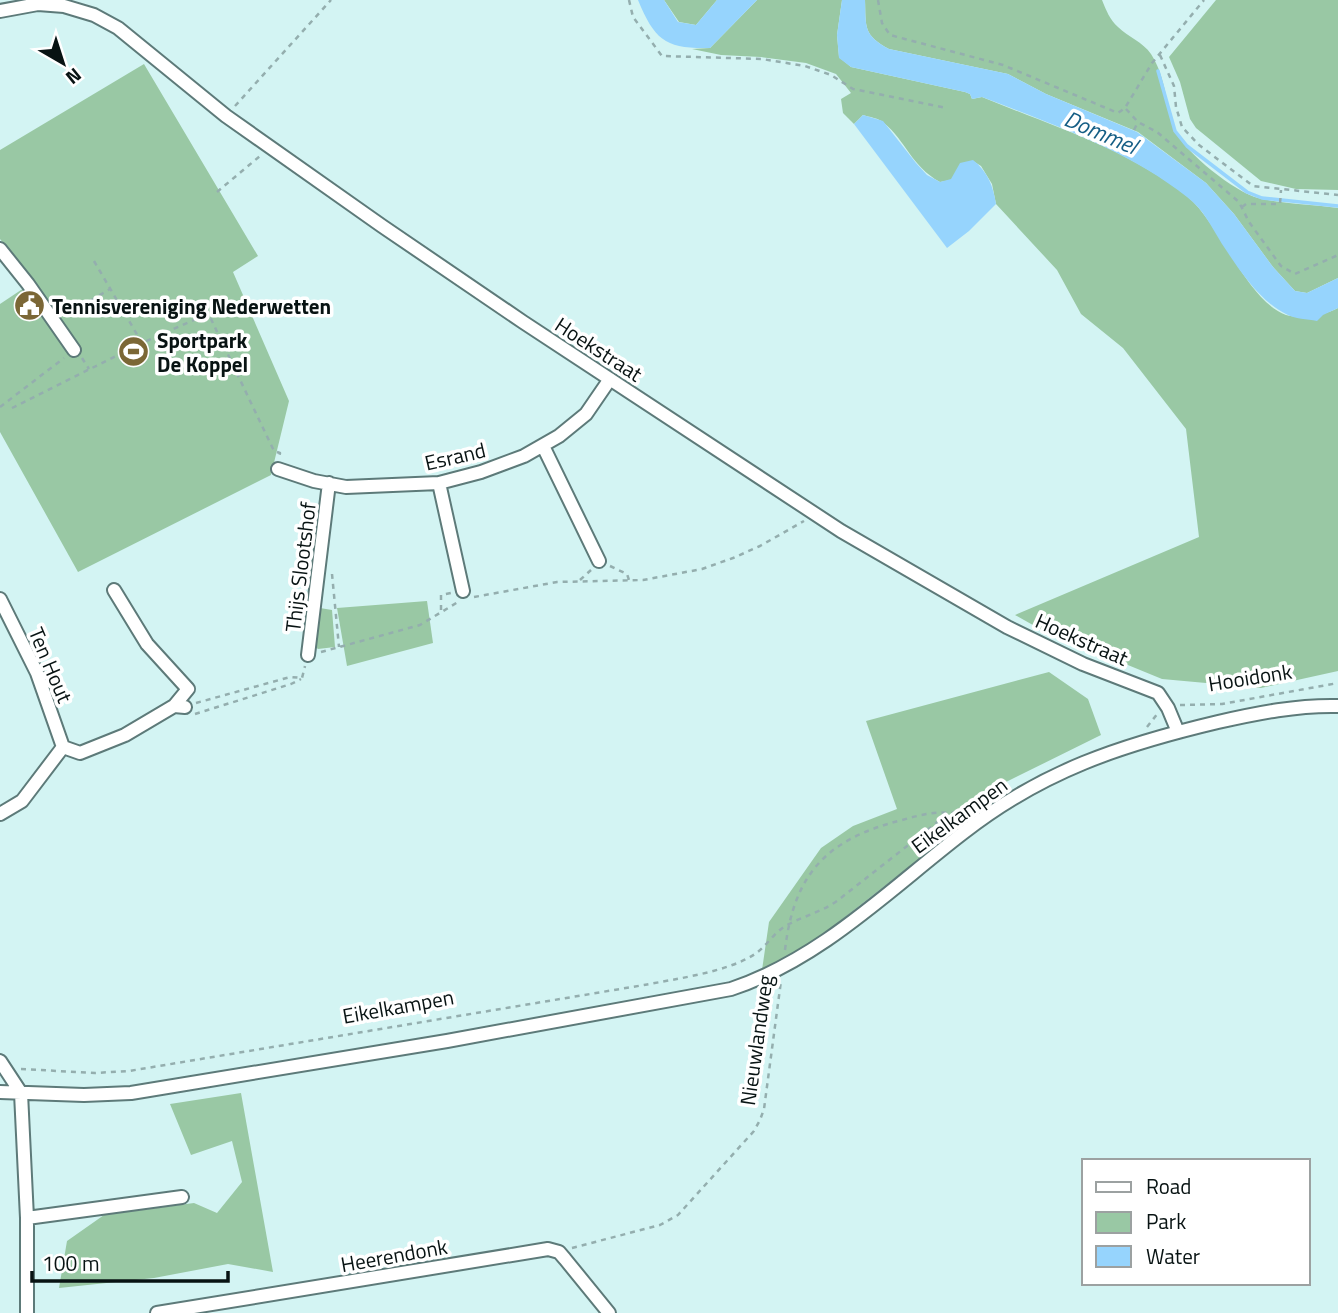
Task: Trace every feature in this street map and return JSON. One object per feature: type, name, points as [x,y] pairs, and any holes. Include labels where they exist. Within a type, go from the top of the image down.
[{"type":"street","name":"Hoekstraat","points":[[0,11],[38,4],[64,6],[94,15],[118,28],[226,116],[382,226],[816,514],[903,568],[1007,626],[1083,664],[1158,693],[1178,732]]},
{"type":"street","points":[[0,249],[74,350]]},
{"type":"street","name":"Esrand","points":[[278,469],[346,486],[439,483],[492,468],[543,446],[586,414],[610,379]]},
{"type":"street","points":[[543,446],[599,561]]},
{"type":"street","name":"Thijs Slootshof","points":[[308,655],[329,483]]},
{"type":"street","points":[[439,483],[464,596]]},
{"type":"street","points":[[0,814],[22,801],[63,747],[80,753],[184,709],[188,689],[148,644],[114,590]]},
{"type":"street","name":"Ten Hout","points":[[0,599],[37,673],[63,747]]},
{"type":"street","name":"Hooidonk","points":[[1178,732],[1275,710],[1338,706]]},
{"type":"street","name":"Eikelkampen","points":[[0,1092],[84,1095],[131,1093],[716,992],[748,983],[783,967],[825,942],[962,833],[1023,791],[1089,759],[1178,732]]},
{"type":"street","points":[[3,1064],[21,1093],[27,1218],[27,1313]]},
{"type":"street","points":[[27,1218],[182,1197]]},
{"type":"street","name":"Heerendonk","points":[[158,1313],[541,1249],[554,1250],[562,1255]]},
{"type":"street","points":[[562,1255],[609,1313]]},
{"type":"path","points":[[226,116],[331,0]]},
{"type":"path","points":[[629,0],[633,17],[662,55],[762,59],[805,66],[831,75],[853,89],[947,108]]},
{"type":"path","points":[[878,0],[882,23],[890,36],[1003,65],[1118,113],[1125,108],[1152,63],[1204,0]]},
{"type":"path","points":[[1160,55],[1174,86],[1182,127],[1199,145],[1253,186],[1338,195]]},
{"type":"path","points":[[1125,108],[1138,122],[1157,132],[1239,202],[1249,222],[1281,266],[1295,274],[1338,256]]},
{"type":"path","points":[[1134,130],[1138,122]]},
{"type":"path","points":[[217,192],[271,147]]},
{"type":"path","points":[[1241,207],[1246,204],[1280,204],[1281,190]]},
{"type":"path","points":[[94,261],[142,343]]},
{"type":"path","points":[[54,322],[110,289]]},
{"type":"path","points":[[12,408],[142,343],[203,316],[211,319],[274,451],[280,453],[278,469]]},
{"type":"path","points":[[0,407],[74,350]]},
{"type":"path","points":[[184,709],[291,684],[302,678],[308,655],[419,625],[464,596],[557,582],[643,580],[702,569],[760,546],[816,514]]},
{"type":"path","points":[[331,571],[339,647]]},
{"type":"path","points":[[184,709],[290,677],[302,678]]},
{"type":"path","name":"Hooidonk","points":[[1168,708],[1188,704],[1222,704],[1338,683]]},
{"type":"path","name":"Eikelkampen","points":[[783,967],[788,925],[799,893],[822,860],[855,835],[926,814],[953,812]]},
{"type":"path","name":"Eikelkampen","points":[[3,1064],[95,1073],[129,1071],[643,985],[711,972],[755,954],[772,935],[788,925]]},
{"type":"path","name":"Nieuwlandweg","points":[[562,1255],[572,1248],[660,1225],[678,1215],[754,1131],[764,1109],[783,967]]},
{"type":"green space","points":[[664,0],[717,0],[696,25],[679,22]]},
{"type":"green space","points":[[757,0],[842,0],[837,35],[839,57],[851,67],[965,92],[970,94],[972,99],[982,97],[1115,152],[1165,180],[1188,197],[1200,209],[1246,279],[1272,307],[1286,315],[1298,317],[1338,308],[1338,671],[1261,688],[1162,679],[1040,629],[1015,615],[1199,537],[1186,429],[1123,348],[1081,314],[1057,270],[996,204],[992,184],[981,166],[973,161],[951,180],[940,182],[930,176],[882,121],[863,115],[854,124],[843,113],[841,99],[851,93],[836,74],[806,63],[721,55],[692,49],[710,48]]},
{"type":"green space","points":[[865,0],[1102,0],[1115,24],[1151,54],[1160,72],[1176,131],[1200,160],[1237,188],[1258,198],[1338,208],[1338,278],[1307,293],[1295,291],[1206,183],[1138,132],[1046,94],[1008,74],[889,49],[870,34]]},
{"type":"green space","points":[[1216,0],[1338,0],[1338,190],[1296,189],[1261,181],[1196,128],[1190,119],[1180,82],[1169,57]]},
{"type":"green space","name":"Sportpark De Koppel","points":[[144,64],[258,256],[233,272],[289,401],[271,475],[78,572],[0,432],[0,304],[33,282],[0,239],[0,150]]},
{"type":"green space","points":[[427,601],[433,643],[347,666],[337,608]]},
{"type":"green space","points":[[320,608],[332,610],[335,647],[318,649],[313,645]]},
{"type":"green space","points":[[1049,672],[1088,699],[1101,735],[1004,783],[1007,794],[961,826],[812,943],[762,970],[769,922],[821,848],[853,826],[897,809],[866,721]]},
{"type":"green space","points":[[241,1093],[273,1272],[228,1264],[154,1278],[59,1288],[67,1241],[104,1215],[194,1203],[217,1213],[242,1182],[232,1141],[191,1155],[170,1104]]},
{"type":"water","points":[[638,0],[664,0],[678,22],[696,25],[717,0],[757,0],[710,48],[695,48],[664,40],[650,25]]},
{"type":"water","name":"Dommel","points":[[842,0],[865,0],[870,34],[889,49],[1008,74],[1046,94],[1137,132],[1206,183],[1295,291],[1307,293],[1338,278],[1338,308],[1317,321],[1293,317],[1276,308],[1250,283],[1193,202],[1164,180],[1115,152],[982,97],[972,99],[970,94],[965,92],[851,67],[839,58],[837,35]]},
{"type":"water","points":[[863,115],[883,121],[927,175],[940,182],[951,179],[960,163],[973,160],[989,180],[996,204],[947,248],[854,124]]},
{"type":"waterway","points":[[1158,71],[1175,131],[1187,146],[1247,192],[1262,198],[1338,206]]},
{"type":"place","name":"Tennisvereniging Nederwetten","points":[[29,306]]},
{"type":"place","name":"Sportpark De Koppel","points":[[134,352]]}]
